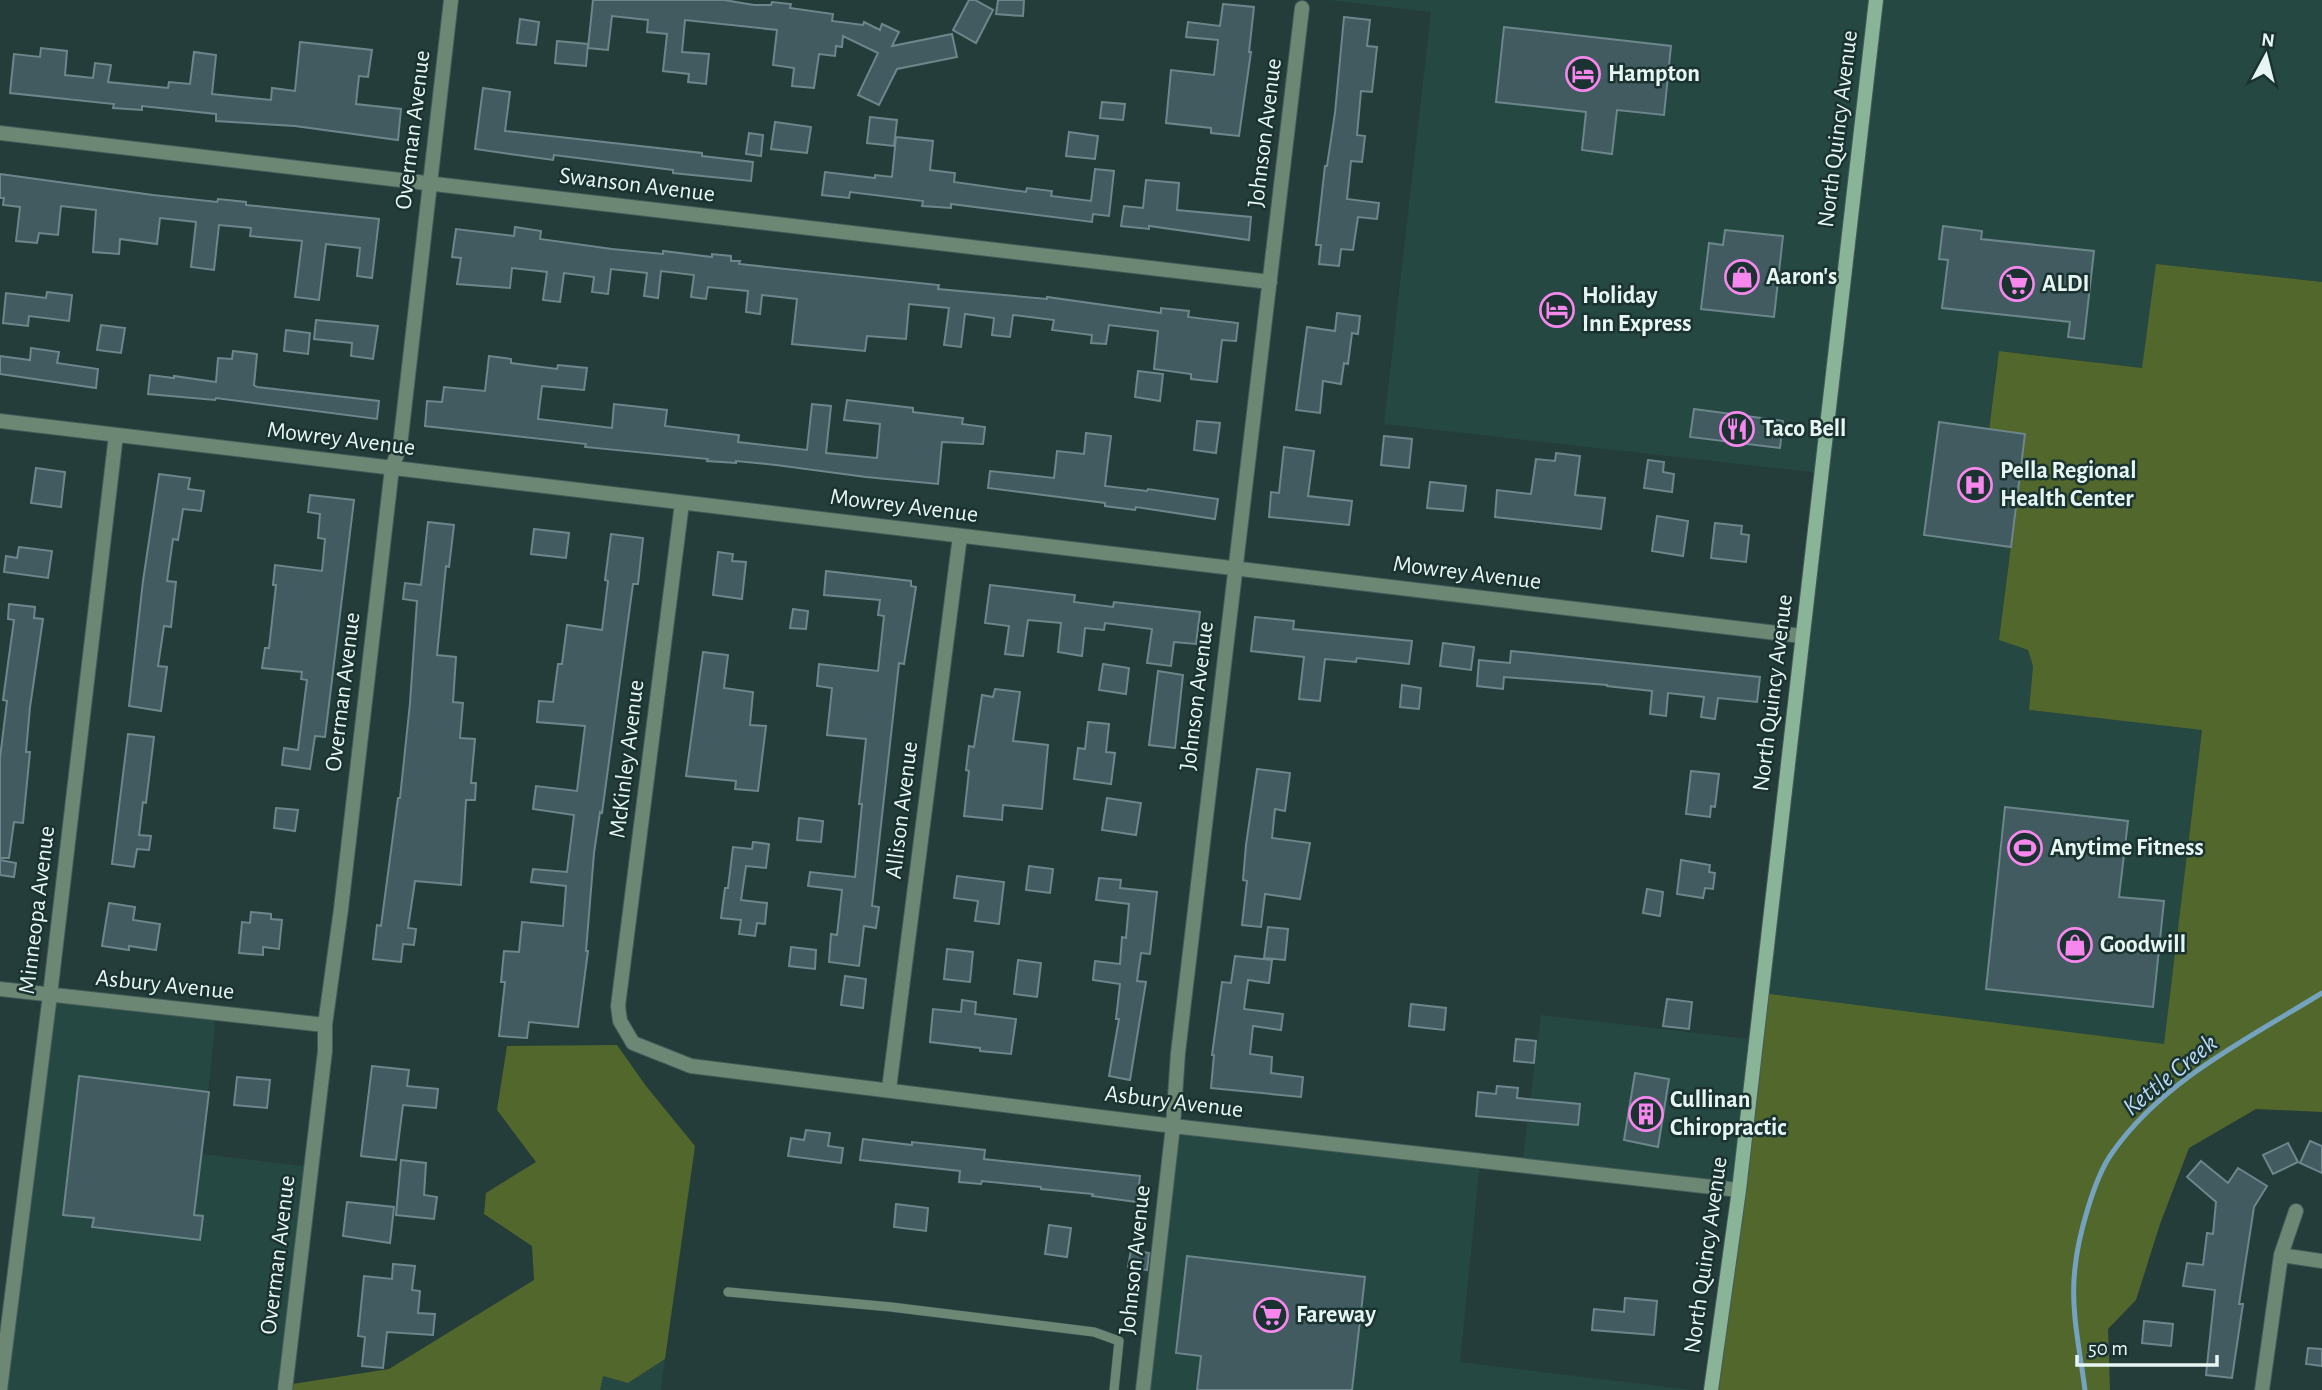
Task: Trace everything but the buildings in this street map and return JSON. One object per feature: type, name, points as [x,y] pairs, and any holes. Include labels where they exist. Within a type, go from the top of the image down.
[{"type":"main road","name":"North Quincy Avenue","points":[[1711,1390],[1739,1190],[1876,0]]},
{"type":"street","name":"Overman Avenue","points":[[285,1390],[325,1026],[392,468],[400,446],[451,0]]},
{"type":"street","name":"Johnson Avenue","points":[[1143,1390],[1173,1126],[1178,1053],[1303,8]]},
{"type":"street","name":"Swanson Avenue","points":[[0,133],[1270,282]]},
{"type":"street","name":"Mowrey Avenue","points":[[0,421],[1802,636]]},
{"type":"street","name":"Minneopa Avenue","points":[[0,1390],[116,435]]},
{"type":"street","name":"McKinley Avenue","points":[[620,1021],[619,998],[682,503]]},
{"type":"street","name":"Allison Avenue","points":[[889,1089],[960,536]]},
{"type":"street","name":"Asbury Avenue","points":[[0,989],[325,1026]]},
{"type":"street","name":"Asbury Avenue","points":[[620,1021],[634,1043],[691,1066],[1173,1126],[1739,1190]]},
{"type":"street","points":[[2262,1390],[2281,1255],[2297,1211]]},
{"type":"street","points":[[2281,1255],[2322,1261]]},
{"type":"lane","points":[[728,1293],[891,1307],[1094,1332],[1119,1341],[1114,1390]]},
{"type":"shaded area","points":[[1329,0],[2322,0],[2322,282],[2157,264],[2142,368],[2000,351],[1996,369],[1989,429],[2025,434],[1999,640],[2028,650],[2033,666],[2029,710],[2202,729],[2164,1045],[1762,993],[1820,473],[1384,424],[1431,12]]},
{"type":"shaded area","points":[[50,995],[216,1014],[202,1154],[311,1167],[282,1390],[0,1390]]},
{"type":"shaded area","points":[[1541,1015],[1756,1040],[1739,1190],[1522,1166]]},
{"type":"shaded area","points":[[1176,1127],[1481,1152],[1460,1362],[1692,1390],[1146,1390]]},
{"type":"shaded area","points":[[665,1359],[661,1390],[600,1390],[602,1376],[628,1383]]},
{"type":"green space","points":[[2156,264],[2322,282],[2322,1112],[2256,1109],[2189,1148],[2160,1224],[2136,1300],[2108,1329],[2110,1390],[1711,1390],[1762,993],[2164,1044],[2202,730],[2029,710],[2033,666],[2028,650],[1999,640],[2025,435],[1989,430],[1999,351],[2142,368]]},
{"type":"green space","points":[[617,1045],[646,1086],[695,1146],[665,1359],[628,1383],[603,1376],[600,1390],[285,1390],[286,1385],[389,1369],[534,1280],[532,1246],[484,1214],[486,1193],[536,1162],[497,1110],[507,1046]]},
{"type":"waterway","name":"Kettle Creek","points":[[2085,1390],[2075,1314],[2075,1268],[2088,1208],[2105,1164],[2133,1127],[2182,1082],[2237,1044],[2322,993]]},
{"type":"place","name":"Hampton","points":[[1583,74]]},
{"type":"place","name":"Aaron's","points":[[1742,277]]},
{"type":"place","name":"ALDI","points":[[2017,284]]},
{"type":"place","name":"Holiday Inn Express","points":[[1557,310]]},
{"type":"place","name":"Taco Bell","points":[[1737,429]]},
{"type":"place","name":"Pella Regional Health Center","points":[[1975,485]]},
{"type":"place","name":"Anytime Fitness","points":[[2025,848]]},
{"type":"place","name":"Goodwill","points":[[2075,945]]},
{"type":"place","name":"Cullinan Chiropractic","points":[[1646,1114]]},
{"type":"place","name":"Fareway","points":[[1271,1315]]}]
